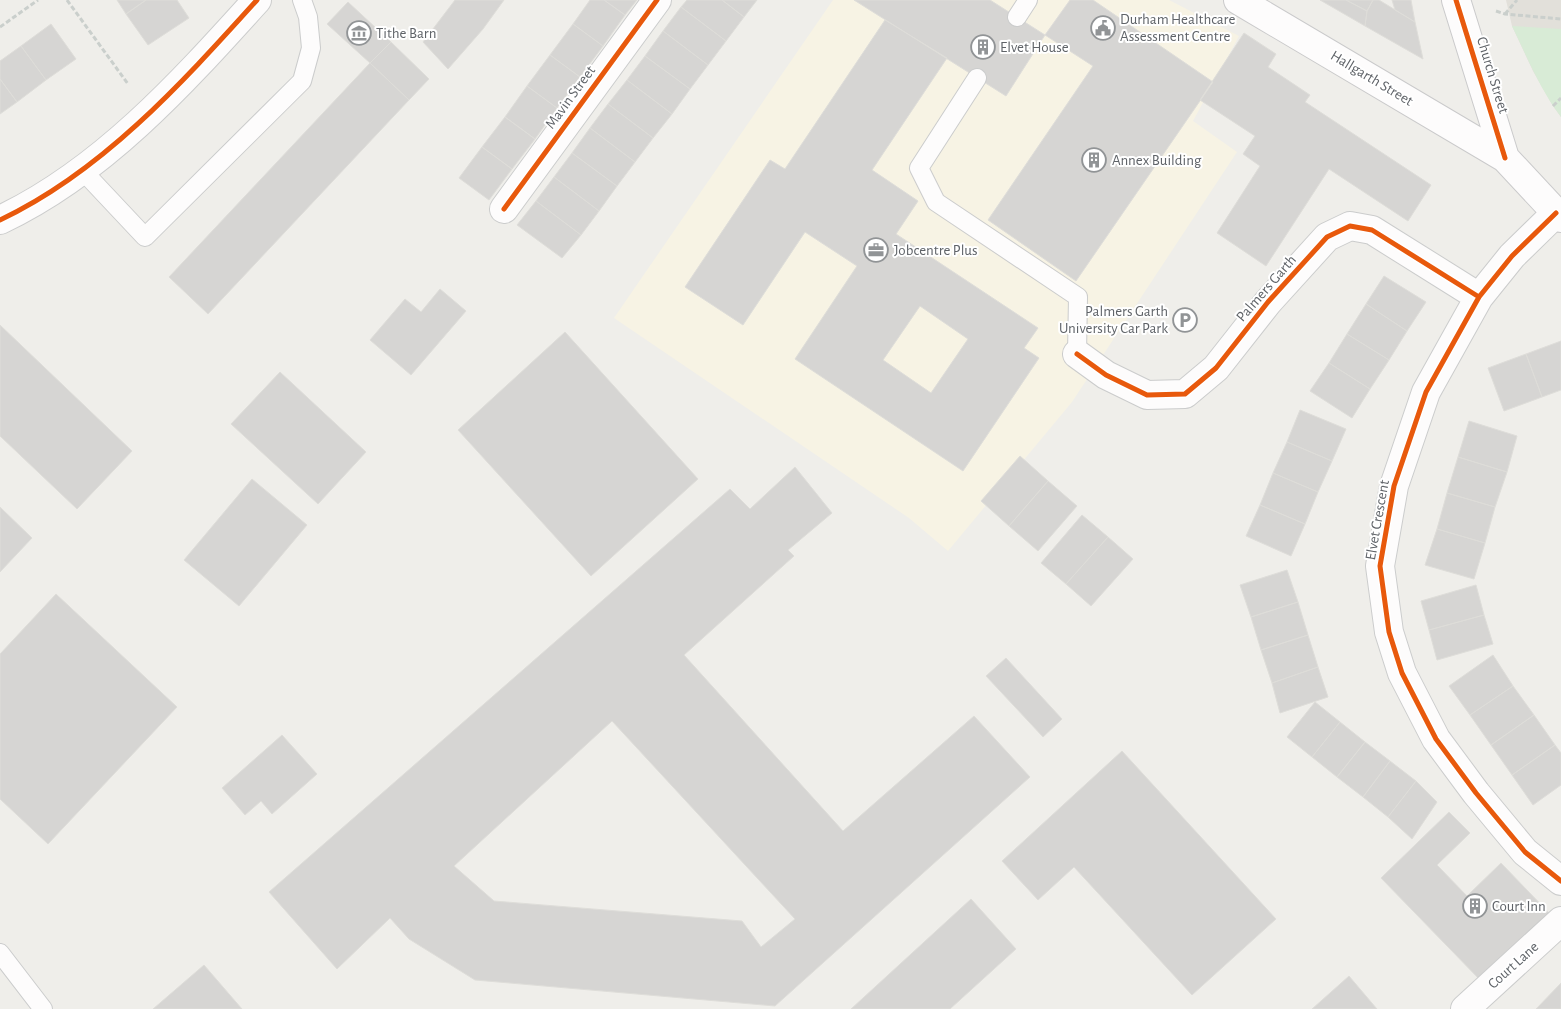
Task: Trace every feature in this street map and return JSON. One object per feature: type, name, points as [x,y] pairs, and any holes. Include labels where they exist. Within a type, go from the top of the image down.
[{"type":"street","points":[[0,220],[28,207],[82,170],[149,113],[257,0]]},
{"type":"street","name":"Mavin Street","points":[[504,209],[657,0]]},
{"type":"street","name":"Hallgarth Street","points":[[1238,0],[1505,158]]},
{"type":"street","name":"Church Street","points":[[1456,0],[1505,158]]},
{"type":"street","points":[[1505,158],[1558,215]]},
{"type":"street","name":"Elvet Crescent","points":[[1558,215],[1512,256],[1479,298],[1426,392],[1394,486],[1380,566],[1389,632],[1402,673],[1436,739],[1476,793],[1525,852],[1561,881]]},
{"type":"street","name":"Palmers Garth","points":[[1077,354],[1106,375],[1147,395],[1185,394],[1216,368],[1268,302],[1327,237],[1350,226],[1372,230],[1479,298]]},
{"type":"street","name":"Court Lane","points":[[1465,1009],[1561,921]]},
{"type":"lane","points":[[82,170],[145,237],[302,82],[311,48],[308,17],[302,0]]},
{"type":"lane","points":[[1017,17],[1028,0]]},
{"type":"lane","points":[[977,78],[919,168],[936,202],[1078,297],[1077,354]]},
{"type":"lane","points":[[0,953],[43,1009]]},
{"type":"path","points":[[0,27],[38,0]]},
{"type":"path","points":[[67,0],[149,113]]},
{"type":"path","points":[[1505,14],[1517,0]]},
{"type":"path","points":[[1488,7],[1505,14],[1561,19]]},
{"type":"path","points":[[1553,106],[1561,98]]},
{"type":"shaded area","points":[[833,0],[1169,0],[1239,36],[1193,121],[1237,152],[1072,402],[948,551],[909,518],[614,318]]},
{"type":"shaded area","points":[[1506,0],[1561,0],[1561,117],[1533,71],[1512,26]]},
{"type":"green space","points":[[1512,26],[1561,29],[1561,117],[1540,84]]},
{"type":"building","points":[[117,0],[146,0],[126,14]]},
{"type":"building","points":[[146,0],[177,0],[189,18],[148,45],[126,14]]},
{"type":"building","points":[[455,0],[504,0],[483,29],[448,69],[423,42]]},
{"type":"building","points":[[590,0],[604,0],[625,15],[603,46],[573,24]]},
{"type":"building","points":[[604,0],[637,0],[625,15]]},
{"type":"building","points":[[687,0],[722,0],[744,17],[726,41],[681,7]]},
{"type":"building","points":[[722,0],[757,0],[744,17]]},
{"type":"building","name":"Elvet House","points":[[854,0],[990,0],[1045,35],[1006,96]]},
{"type":"building","name":"Annex Building","points":[[1070,0],[1093,0],[1213,82],[1076,281],[988,220],[1093,66],[1045,35]]},
{"type":"building","points":[[1320,0],[1346,0],[1367,11],[1365,26]]},
{"type":"building","points":[[1346,0],[1373,0],[1367,11]]},
{"type":"building","points":[[1373,0],[1379,0],[1415,22],[1423,59],[1365,26],[1367,11]]},
{"type":"building","points":[[1392,0],[1411,0],[1415,22],[1395,10]]},
{"type":"building","name":"Tithe Barn","points":[[348,2],[391,42],[370,63],[327,24]]},
{"type":"building","points":[[681,7],[726,41],[708,65],[663,31]]},
{"type":"building","name":"Jobcentre Plus","points":[[885,20],[947,58],[872,170],[918,201],[896,234],[1038,328],[1024,348],[1039,358],[963,471],[795,359],[857,266],[805,232],[743,325],[685,287],[770,160],[785,169]],"holes":[[[920,306],[968,339],[931,393],[883,360]]]},
{"type":"building","points":[[51,24],[76,59],[46,80],[21,46]]},
{"type":"building","points":[[573,24],[603,46],[580,77],[550,55]]},
{"type":"building","points":[[663,31],[708,65],[690,89],[645,56]]},
{"type":"building","points":[[1244,33],[1276,54],[1268,67],[1310,95],[1305,102],[1431,185],[1408,221],[1329,169],[1266,266],[1217,233],[1260,166],[1243,154],[1255,136],[1200,100]]},
{"type":"building","points":[[391,42],[429,79],[409,100],[370,63]]},
{"type":"building","points":[[21,46],[46,80],[17,102],[0,79],[0,61]]},
{"type":"building","points":[[550,55],[580,77],[557,108],[527,86]]},
{"type":"building","points":[[645,56],[690,89],[672,114],[627,80]]},
{"type":"building","points":[[370,63],[409,100],[208,314],[169,277]]},
{"type":"building","points":[[0,79],[17,102],[0,114]]},
{"type":"building","points":[[627,80],[672,114],[653,138],[608,104]]},
{"type":"building","points":[[527,86],[557,108],[535,139],[505,117]]},
{"type":"building","points":[[608,104],[653,138],[635,162],[590,128]]},
{"type":"building","points":[[505,117],[535,139],[512,169],[482,147]]},
{"type":"building","points":[[590,128],[635,162],[617,186],[572,153]]},
{"type":"building","points":[[482,147],[512,169],[489,200],[459,178]]},
{"type":"building","points":[[572,153],[617,186],[599,211],[554,177]]},
{"type":"building","points":[[554,177],[599,211],[581,235],[536,201]]},
{"type":"building","points":[[536,201],[581,235],[562,258],[517,225]]},
{"type":"building","points":[[1384,276],[1426,302],[1407,331],[1366,304]]},
{"type":"building","points":[[440,289],[466,311],[411,375],[370,340],[405,299],[421,312]]},
{"type":"building","points":[[1366,304],[1407,331],[1389,360],[1347,334]]},
{"type":"building","points":[[0,325],[132,451],[77,509],[0,436]]},
{"type":"building","points":[[565,332],[698,479],[591,576],[458,430]]},
{"type":"building","points":[[1347,334],[1389,360],[1370,389],[1329,363]]},
{"type":"building","points":[[1561,341],[1561,390],[1542,397],[1526,354]]},
{"type":"building","points":[[1526,354],[1542,397],[1504,411],[1488,368]]},
{"type":"building","points":[[1329,363],[1370,389],[1352,418],[1310,391]]},
{"type":"building","points":[[280,372],[366,452],[318,504],[231,424]]},
{"type":"building","points":[[1300,410],[1346,429],[1332,461],[1287,442]]},
{"type":"building","points":[[1469,421],[1517,436],[1507,472],[1458,457]]},
{"type":"building","points":[[1287,442],[1332,461],[1318,492],[1273,473]]},
{"type":"building","points":[[1020,456],[1048,481],[1009,526],[981,501]]},
{"type":"building","points":[[1458,457],[1507,472],[1495,507],[1447,493]]},
{"type":"building","points":[[795,467],[832,513],[788,550],[794,556],[684,655],[843,831],[974,716],[1030,777],[775,1006],[475,980],[409,939],[390,918],[337,969],[269,892],[730,489],[750,509]],"holes":[[[612,721],[795,919],[761,947],[742,921],[494,901],[454,866]]]},
{"type":"building","points":[[1273,473],[1318,492],[1305,524],[1260,505]]},
{"type":"building","points":[[252,479],[307,525],[239,606],[184,560]]},
{"type":"building","points":[[1048,481],[1077,506],[1038,551],[1009,526]]},
{"type":"building","points":[[1447,493],[1495,507],[1485,543],[1437,529]]},
{"type":"building","points":[[1260,505],[1305,524],[1291,556],[1246,536]]},
{"type":"building","points":[[0,507],[32,538],[0,572]]},
{"type":"building","points":[[1082,515],[1108,537],[1066,584],[1041,563]]},
{"type":"building","points":[[1437,529],[1485,543],[1474,579],[1425,565]]},
{"type":"building","points":[[1108,537],[1133,559],[1091,606],[1066,584]]},
{"type":"building","points":[[1287,570],[1298,602],[1251,617],[1240,585]]},
{"type":"building","points":[[1476,585],[1484,615],[1429,630],[1421,601]]},
{"type":"building","points":[[56,594],[177,707],[48,844],[0,799],[0,654]]},
{"type":"building","points":[[1298,602],[1308,635],[1261,650],[1251,617]]},
{"type":"building","points":[[1484,615],[1493,644],[1437,660],[1429,630]]},
{"type":"building","points":[[1308,635],[1318,667],[1272,683],[1261,650]]},
{"type":"building","points":[[1493,655],[1513,686],[1470,715],[1449,686]]},
{"type":"building","points":[[1006,658],[1062,719],[1043,737],[986,676]]},
{"type":"building","points":[[1318,667],[1328,697],[1280,713],[1272,683]]},
{"type":"building","points":[[1513,686],[1534,715],[1491,745],[1470,715]]},
{"type":"building","points":[[1315,702],[1340,722],[1312,757],[1287,737]]},
{"type":"building","points":[[1534,715],[1555,745],[1512,775],[1491,745]]},
{"type":"building","points":[[1340,722],[1365,742],[1337,777],[1312,757]]},
{"type":"building","points":[[282,735],[317,774],[272,814],[261,801],[245,815],[222,788]]},
{"type":"building","points":[[1365,742],[1390,761],[1363,797],[1337,777]]},
{"type":"building","points":[[1555,745],[1561,753],[1561,785],[1533,805],[1512,775]]},
{"type":"building","points":[[1122,751],[1276,919],[1192,995],[1074,867],[1038,900],[1002,861]]},
{"type":"building","points":[[1390,761],[1416,781],[1388,817],[1363,797]]},
{"type":"building","points":[[1416,781],[1437,802],[1412,839],[1388,817]]},
{"type":"building","name":"Court Inn","points":[[1449,812],[1470,833],[1437,865],[1467,896],[1501,863],[1553,917],[1483,983],[1381,878]]},
{"type":"building","points":[[971,899],[1016,949],[950,1009],[851,1009]]},
{"type":"building","points":[[204,965],[242,1009],[153,1009]]},
{"type":"building","points":[[1349,976],[1377,1009],[1312,1009]]},
{"type":"building","points":[[1561,983],[1561,1009],[1536,1009]]},
{"type":"cycle path","points":[[0,220],[37,200],[73,177],[139,123],[200,63],[257,0]]},
{"type":"cycle path","points":[[504,209],[657,0]]},
{"type":"cycle path","points":[[1456,0],[1505,158]]},
{"type":"cycle path","points":[[1556,213],[1512,256],[1479,297],[1426,392],[1394,486],[1380,566],[1389,632],[1402,673],[1436,739],[1476,793],[1525,852],[1561,881]]},
{"type":"cycle path","points":[[1077,354],[1106,375],[1147,395],[1185,394],[1216,368],[1268,302],[1327,237],[1350,226],[1372,230],[1479,297]]},
{"type":"place","name":"Durham Healthcare Assessment Centre","points":[[1103,28]]},
{"type":"place","name":"Tithe Barn","points":[[359,33]]},
{"type":"place","name":"Elvet House","points":[[983,47]]},
{"type":"place","name":"Annex Building","points":[[1094,160]]},
{"type":"place","name":"Jobcentre Plus","points":[[876,250]]},
{"type":"place","name":"Palmers Garth University Car Park","points":[[1185,320]]},
{"type":"place","name":"Court Inn","points":[[1475,906]]}]
